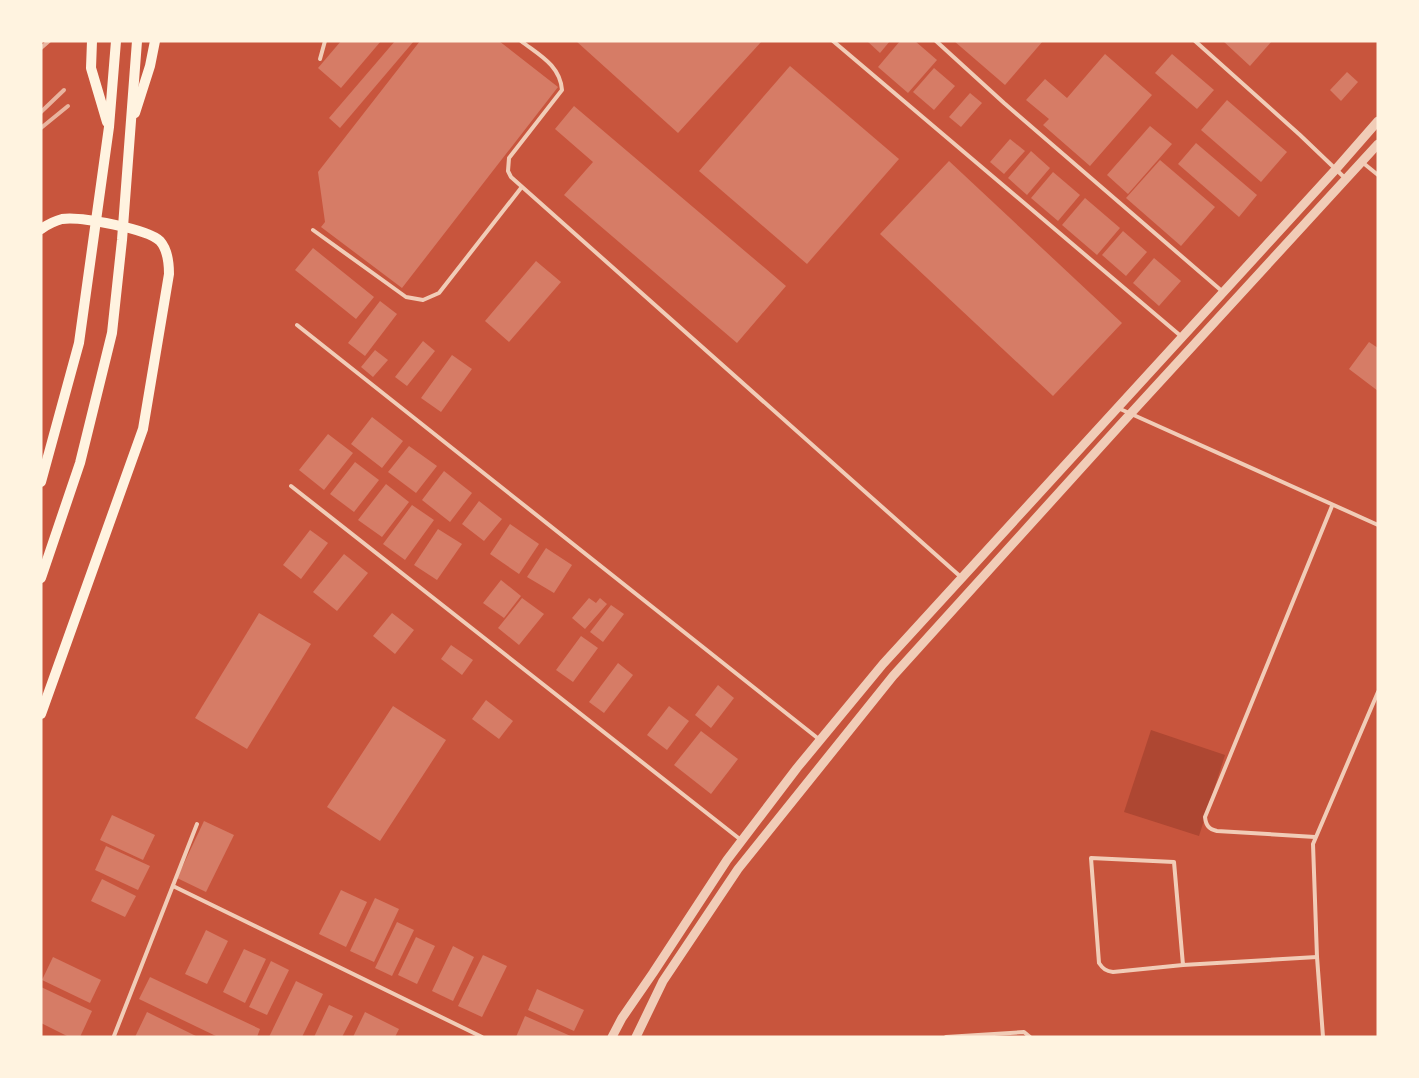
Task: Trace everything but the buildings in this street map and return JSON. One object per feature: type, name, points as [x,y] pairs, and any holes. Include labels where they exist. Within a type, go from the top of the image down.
[{"type":"main road","points":[[92,41],[91,68],[109,127]]},
{"type":"main road","points":[[41,482],[79,343],[109,127],[116,41]]},
{"type":"main road","points":[[41,578],[80,463],[112,333],[122,240],[137,41]]},
{"type":"main road","points":[[131,126],[150,66],[155,41]]},
{"type":"main road","points":[[41,229],[62,219],[76,219],[104,223],[149,234],[160,241],[166,250],[170,274],[142,429],[41,714]]},
{"type":"street","points":[[612,1037],[622,1018],[742,841],[784,785],[883,664],[1336,169],[1378,120]]},
{"type":"street","points":[[636,1037],[663,981],[738,869],[893,676],[1378,144]]},
{"type":"street","points":[[1260,251],[1271,261]]},
{"type":"street","points":[[784,785],[798,796]]},
{"type":"lane","points":[[320,59],[325,41]]},
{"type":"lane","points":[[522,41],[552,65],[558,74],[562,90],[509,158],[508,171],[511,177],[521,188],[962,578]]},
{"type":"lane","points":[[833,41],[1182,337]]},
{"type":"lane","points":[[936,41],[1223,292]]},
{"type":"lane","points":[[1195,41],[1346,179]]},
{"type":"lane","points":[[1362,162],[1378,175]]},
{"type":"lane","points":[[313,230],[406,297],[423,300],[438,293],[521,188]]},
{"type":"lane","points":[[296,325],[820,740]]},
{"type":"lane","points":[[1117,408],[1378,525]]},
{"type":"lane","points":[[291,486],[742,841]]},
{"type":"lane","points":[[1315,837],[1217,831],[1210,829],[1205,824],[1205,817],[1332,506]]},
{"type":"lane","points":[[1323,1037],[1312,853],[1315,837],[1378,692]]},
{"type":"lane","points":[[114,1036],[197,824]]},
{"type":"lane","points":[[1183,965],[1174,862],[1091,858],[1099,963],[1102,968],[1113,972],[1183,965],[1317,957]]},
{"type":"lane","points":[[173,886],[482,1037]]},
{"type":"lane","points":[[946,1037],[1024,1032],[1030,1037]]},
{"type":"shaded area","points":[[1151,730],[1225,755],[1199,836],[1124,812]]},
{"type":"railway","points":[[41,48],[49,41]]},
{"type":"railway","points":[[41,112],[64,90]]},
{"type":"railway","points":[[41,128],[68,106]]}]
